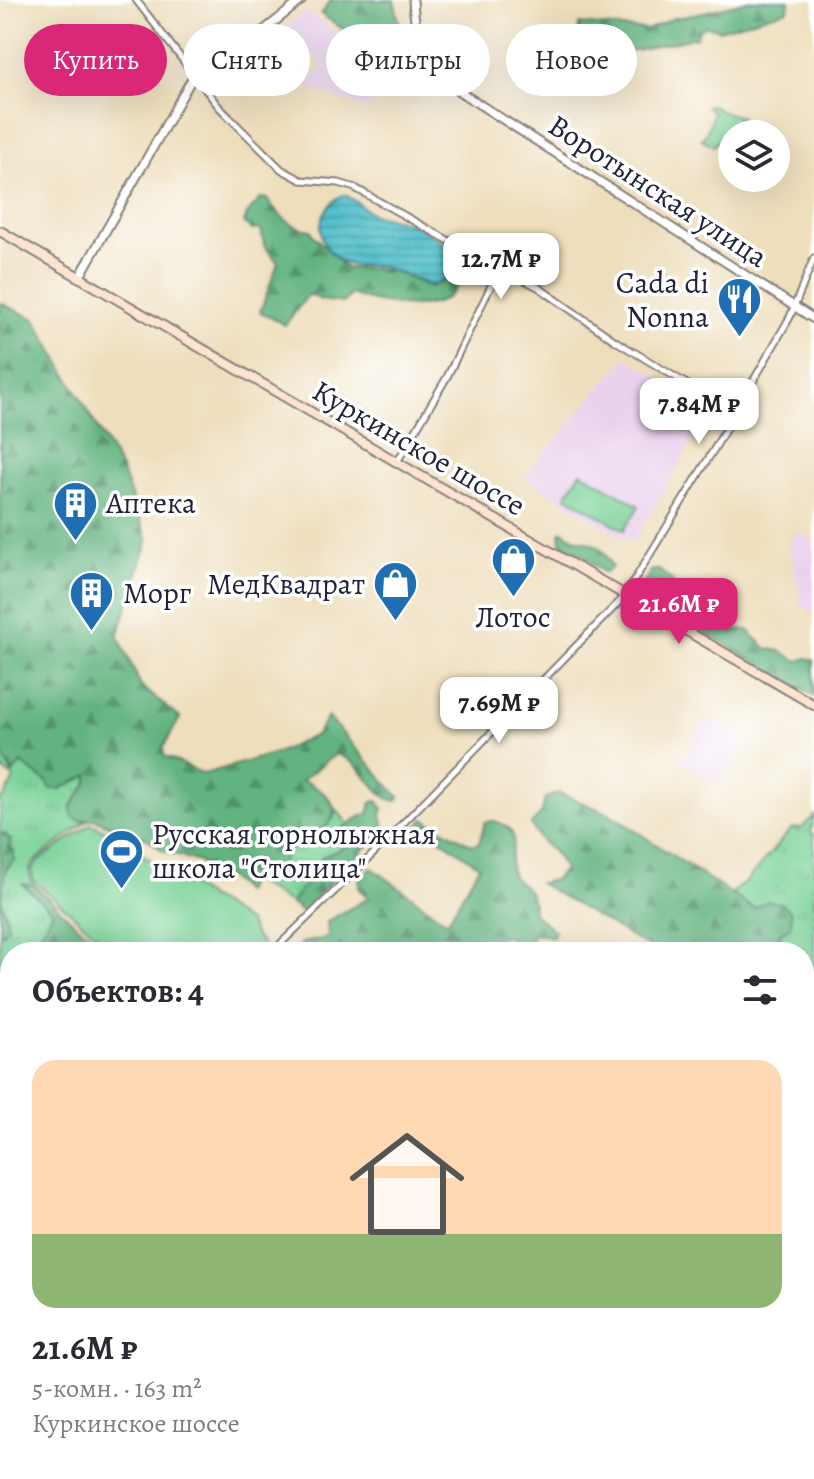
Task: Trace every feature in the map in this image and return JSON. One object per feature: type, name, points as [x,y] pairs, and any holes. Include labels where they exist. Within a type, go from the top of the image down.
[{"type":"main road","name":"Куркинское шоссе","points":[[0,231],[814,705]]},
{"type":"street","points":[[136,0],[183,61]]},
{"type":"street","points":[[272,24],[302,0]]},
{"type":"street","name":"Воротынская улица","points":[[413,0],[422,48],[438,73],[466,97],[814,319]]},
{"type":"street","points":[[79,278],[183,94]]},
{"type":"street","points":[[211,96],[233,123],[293,177],[355,188],[538,287],[614,340],[735,413]]},
{"type":"street","points":[[282,942],[624,597],[735,413],[794,306],[814,258]]},
{"type":"street","points":[[397,462],[447,377],[500,267]]},
{"type":"shaded area","points":[[305,11],[326,25],[326,94],[310,89],[310,82],[323,65],[310,55],[310,24],[289,24]]},
{"type":"shaded area","points":[[331,96],[376,96],[369,108]]},
{"type":"shaded area","points":[[626,357],[711,409],[633,543],[524,477]]},
{"type":"shaded area","points":[[796,531],[814,541],[814,613],[801,605],[789,543]]},
{"type":"shaded area","points":[[708,719],[744,741],[719,784],[682,762]]},
{"type":"green space","points":[[331,0],[394,0],[400,24],[335,24],[321,14]]},
{"type":"green space","points":[[751,0],[789,0],[788,10],[719,30],[707,26],[699,29],[697,37],[637,50],[637,29],[647,30],[674,18]]},
{"type":"green space","points":[[712,105],[720,111],[742,117],[738,120],[718,120],[718,140],[714,146],[701,139],[706,134],[713,113],[706,106]]},
{"type":"green space","points":[[261,198],[267,199],[291,224],[311,230],[346,268],[390,270],[430,287],[449,275],[456,252],[466,257],[459,282],[443,300],[410,306],[351,294],[343,303],[321,300],[309,294],[285,325],[260,312],[278,263],[264,245],[261,229],[252,230],[244,223],[247,214]]},
{"type":"green space","points":[[0,303],[35,319],[121,469],[148,541],[118,636],[141,686],[180,718],[163,748],[164,756],[204,774],[279,752],[316,735],[328,717],[399,797],[397,801],[389,799],[355,764],[336,754],[302,780],[329,798],[334,812],[331,820],[313,836],[291,848],[278,870],[250,880],[244,892],[229,878],[199,862],[162,850],[145,837],[95,819],[78,820],[72,816],[71,807],[87,784],[89,775],[60,789],[51,789],[47,782],[21,763],[12,774],[0,748]]},
{"type":"green space","points":[[581,472],[639,506],[624,530],[566,496]]},
{"type":"green space","points":[[564,531],[601,549],[612,567],[603,572],[579,552],[566,548],[561,542],[560,532]]},
{"type":"green space","points":[[651,570],[659,570],[673,581],[676,591],[688,591],[683,604],[679,607],[668,597],[660,604],[647,597],[644,583]]},
{"type":"green space","points":[[692,604],[734,630],[748,630],[766,648],[780,651],[798,661],[807,658],[814,660],[814,696],[684,620],[681,614]]},
{"type":"green space","points":[[0,748],[12,773],[21,763],[60,789],[89,774],[87,784],[71,807],[78,820],[87,821],[35,861],[30,873],[34,885],[23,885],[53,912],[36,942],[0,942],[0,934],[8,921],[1,900],[5,871],[14,860],[6,834],[0,833],[0,799],[4,798],[14,778],[2,770]]},
{"type":"green space","points":[[559,793],[610,814],[754,909],[767,901],[781,903],[791,912],[791,927],[779,934],[783,942],[640,942],[539,883],[554,880],[564,870],[557,856],[539,838],[531,824],[542,813],[545,798]]},
{"type":"green space","points":[[378,801],[383,809],[381,816],[386,829],[323,889],[303,913],[291,904],[316,872],[322,857],[348,846],[340,834],[342,828],[367,815],[372,802]]},
{"type":"green space","points":[[336,809],[349,825],[345,839],[349,846],[322,857],[318,871],[291,904],[252,880],[278,870],[290,849],[325,828]]},
{"type":"green space","points":[[814,816],[811,833],[814,834],[814,942],[783,942],[755,909],[730,894],[746,882],[791,829],[802,828]]},
{"type":"green space","points":[[424,819],[472,845],[479,843],[485,822],[497,822],[510,829],[514,839],[511,871],[531,895],[533,913],[555,931],[553,937],[538,934],[531,936],[533,942],[513,942],[503,936],[490,942],[307,942],[328,938],[327,921],[369,898],[359,889],[359,880],[371,867],[447,922],[479,866],[419,824]]},
{"type":"green space","name":"Русская горнолыжная школа \"Столица\"","points":[[91,824],[249,923],[260,942],[104,942],[33,880],[32,870],[37,862]]},
{"type":"green space","points":[[0,833],[11,840],[9,847],[14,853],[14,860],[5,871],[1,900],[8,927],[0,934]]},
{"type":"green space","points":[[23,884],[34,885],[99,942],[36,942],[53,912]]},
{"type":"water","points":[[343,195],[373,214],[411,224],[438,238],[451,252],[450,272],[442,280],[428,285],[377,266],[349,265],[334,256],[322,239],[322,219],[333,202]]},
{"type":"place","name":"Cada di Nonna","points":[[740,339]]},
{"type":"place","name":"Аптека","points":[[75,542]]},
{"type":"place","name":"Лотос","points":[[513,598]]},
{"type":"place","name":"МедКвадрат","points":[[396,623]]},
{"type":"place","name":"Морг","points":[[92,632]]},
{"type":"place","name":"Русская горнолыжная школа \"Столица\"","points":[[121,890]]}]
